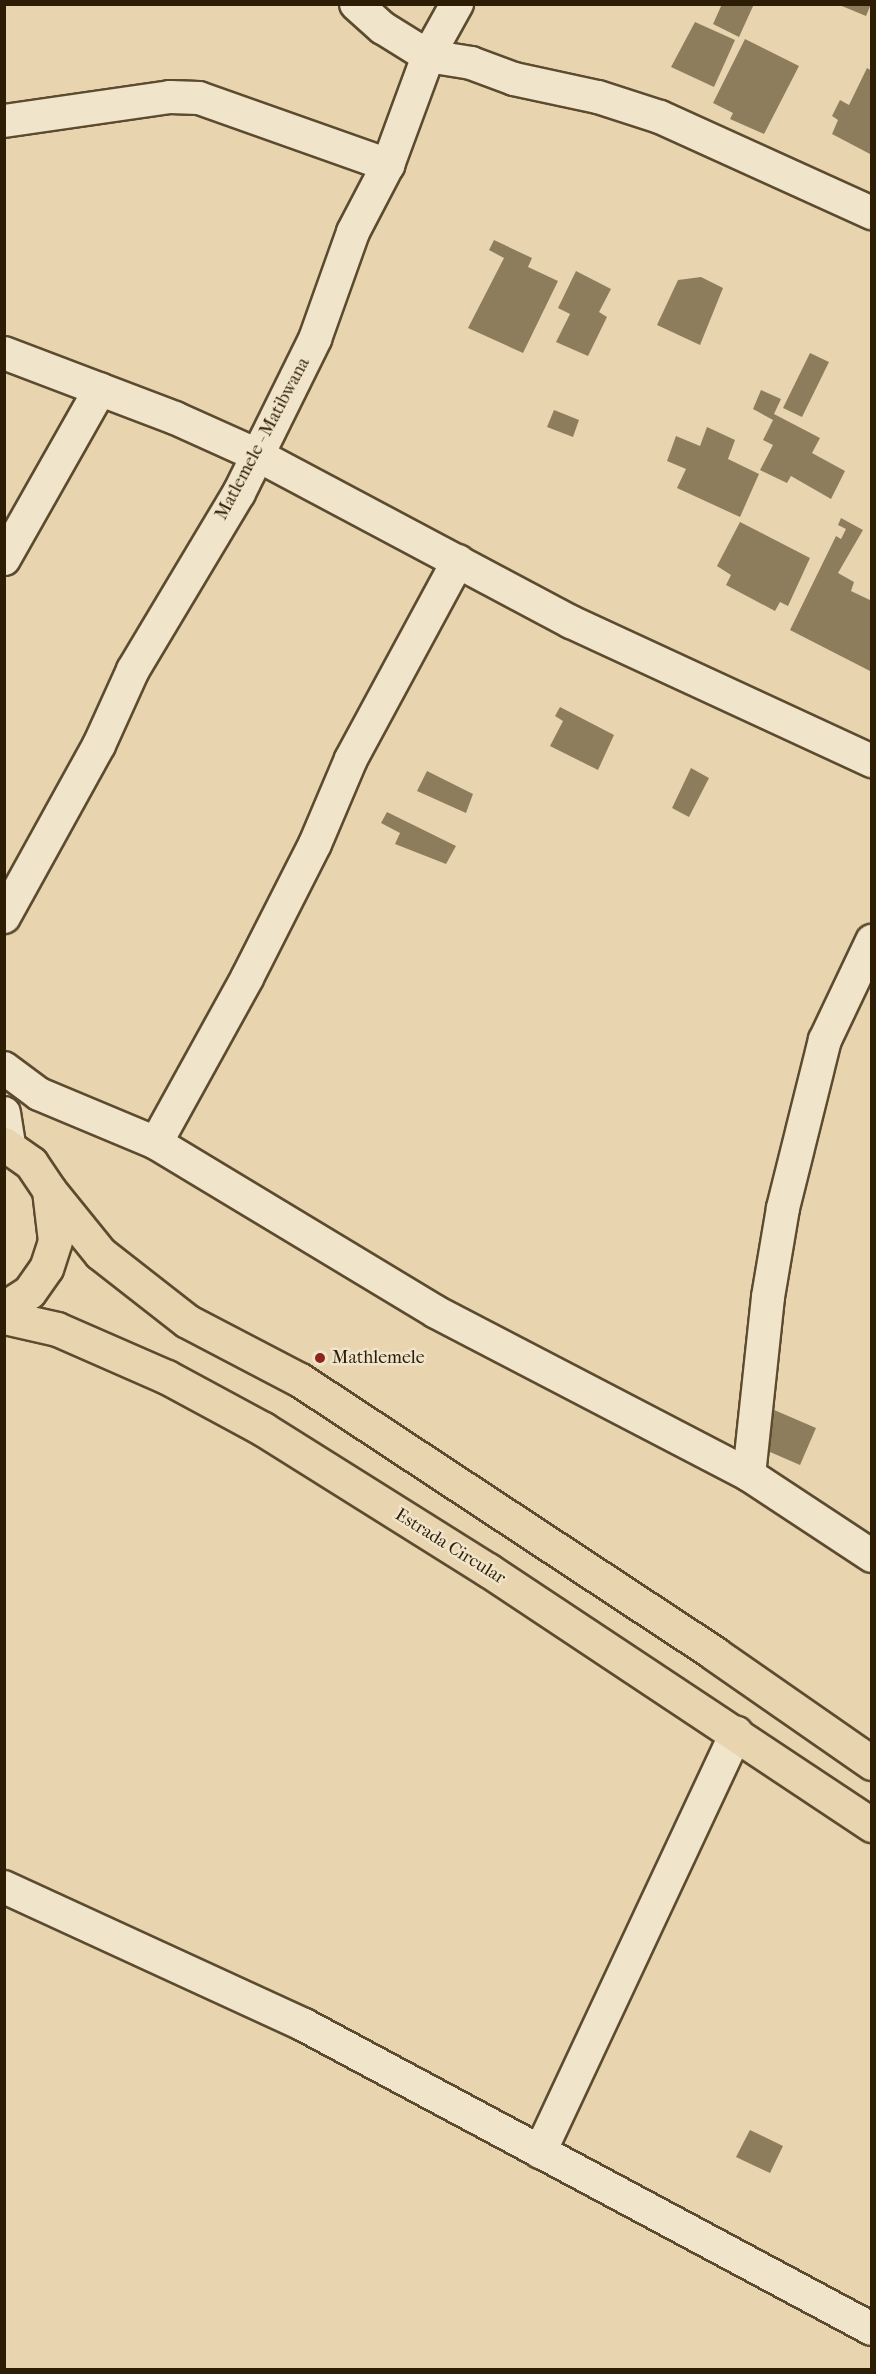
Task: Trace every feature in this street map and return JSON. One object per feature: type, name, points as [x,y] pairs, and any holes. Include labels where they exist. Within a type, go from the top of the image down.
[{"type":"main road","points":[[7,1144],[31,1163],[49,1190],[100,1253],[187,1321],[300,1380],[715,1654],[872,1763]]},
{"type":"main road","points":[[4,1308],[29,1292],[46,1268],[55,1241],[49,1190]]},
{"type":"main road","name":"Estrada Circular","points":[[4,1317],[57,1329],[167,1377],[263,1429],[736,1734],[872,1825]]},
{"type":"street","points":[[356,4],[383,28],[428,56],[471,63],[514,79],[598,97],[660,117],[872,213]]},
{"type":"street","name":"Matlemele - Matibwana","points":[[4,917],[99,745],[133,670],[239,493],[255,454],[315,339],[353,232],[388,165],[428,56],[457,4]]},
{"type":"street","points":[[4,121],[170,97],[199,98],[388,165]]},
{"type":"street","points":[[4,353],[100,389],[255,454],[571,622],[872,761]]},
{"type":"street","points":[[4,559],[100,389]]},
{"type":"street","points":[[156,1143],[247,978],[315,844],[351,759],[458,561]]},
{"type":"street","points":[[749,1475],[768,1296],[783,1208],[825,1040],[872,941]]},
{"type":"street","points":[[4,1068],[39,1094],[156,1143],[436,1312],[749,1475],[872,1556]]},
{"type":"street","points":[[4,1113],[7,1144]]},
{"type":"street","points":[[540,2152],[736,1734]]},
{"type":"street","points":[[4,1887],[304,2025],[872,2328]]},
{"type":"building","points":[[722,4],[754,4],[739,37],[713,24]]},
{"type":"building","points":[[837,4],[871,4],[866,16]]},
{"type":"building","points":[[695,22],[735,40],[714,87],[671,67]]},
{"type":"building","points":[[745,39],[799,66],[764,134],[730,119],[733,113],[713,103]]},
{"type":"building","points":[[867,68],[872,71],[870,154],[832,134],[838,120],[832,116],[840,100],[849,105]]},
{"type":"building","points":[[494,240],[532,258],[528,267],[558,281],[523,353],[468,328],[504,258],[489,250]]},
{"type":"building","points":[[576,271],[611,289],[599,312],[607,317],[588,356],[556,342],[570,314],[558,308]]},
{"type":"building","points":[[701,277],[723,288],[700,345],[657,325],[678,280]]},
{"type":"building","points":[[810,353],[829,362],[802,417],[783,408]]},
{"type":"building","points":[[761,390],[781,399],[774,414],[820,438],[812,453],[845,471],[831,499],[791,476],[787,483],[760,470],[773,445],[763,440],[773,420],[753,409]]},
{"type":"building","points":[[554,410],[579,420],[573,437],[547,427]]},
{"type":"building","points":[[707,427],[735,440],[728,459],[759,474],[740,517],[677,488],[686,469],[667,461],[676,436],[700,446]]},
{"type":"building","points":[[841,518],[863,530],[838,573],[854,582],[851,591],[872,601],[870,671],[790,630],[836,536],[841,539],[846,529],[838,525]]},
{"type":"building","points":[[740,522],[810,558],[788,606],[780,602],[775,611],[726,585],[731,575],[717,566]]},
{"type":"building","points":[[560,707],[614,735],[598,770],[550,746],[563,721],[555,716]]},
{"type":"building","points":[[691,768],[709,778],[689,817],[672,808]]},
{"type":"building","points":[[427,771],[473,794],[466,813],[417,791]]},
{"type":"building","points":[[387,812],[456,846],[446,864],[395,844],[400,833],[381,823]]},
{"type":"building","points":[[772,1409],[816,1428],[800,1465],[756,1446]]},
{"type":"building","points":[[750,2130],[783,2146],[770,2173],[736,2157]]},
{"type":"place","name":"Mathlemele","points":[[320,1358]]}]
